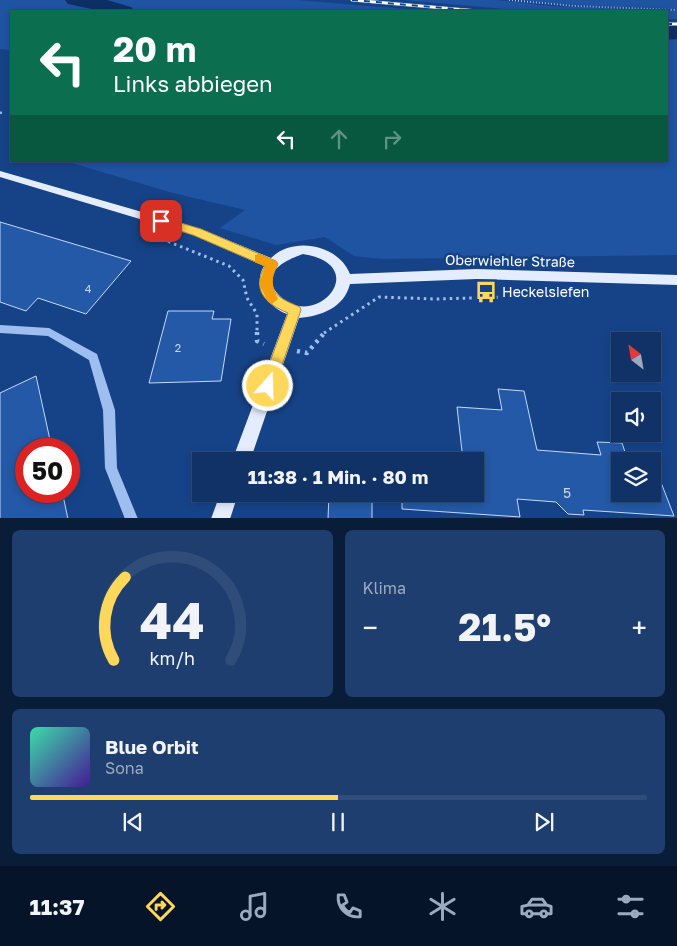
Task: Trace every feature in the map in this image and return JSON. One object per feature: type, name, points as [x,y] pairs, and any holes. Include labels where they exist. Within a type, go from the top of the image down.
[{"type":"main road","points":[[0,174],[197,232],[272,264]]},
{"type":"main road","points":[[316,250],[335,260],[341,269],[343,279],[342,289],[336,298],[326,306],[313,310],[295,310],[275,302],[268,294],[265,284],[267,273],[272,264],[292,252],[316,250]]},
{"type":"main road","name":"Oberwiehler Straße","points":[[343,279],[476,274],[677,280]]},
{"type":"main road","points":[[244,452],[295,310]]},
{"type":"main road","points":[[220,518],[226,502]]},
{"type":"street","points":[[2,331],[49,332],[93,357],[109,410],[111,468],[132,518]]},
{"type":"path","points":[[509,0],[575,6],[677,10]]},
{"type":"shaded area","points":[[0,0],[296,0],[418,10],[10,10],[10,50],[0,49]]},
{"type":"shaded area","points":[[404,0],[496,0],[551,6],[652,10],[516,10]]},
{"type":"shaded area","points":[[517,0],[677,0],[677,9],[576,5]]},
{"type":"shaded area","points":[[668,11],[677,11],[677,19],[668,19]]},
{"type":"shaded area","points":[[668,29],[677,29],[677,255],[382,259],[354,256],[325,237],[276,245],[220,228],[245,210],[173,193],[68,162],[668,162]]},
{"type":"building","points":[[0,222],[131,261],[86,314],[38,298],[26,311],[0,302]]},
{"type":"building","points":[[168,311],[214,311],[212,319],[231,319],[221,381],[149,383]]},
{"type":"building","points":[[36,376],[50,438],[15,438],[15,503],[65,503],[68,518],[0,518],[0,393]]},
{"type":"building","points":[[498,389],[524,391],[537,450],[601,455],[597,442],[622,443],[625,452],[611,452],[611,502],[661,502],[661,482],[674,516],[583,510],[584,515],[568,514],[556,502],[517,499],[520,517],[402,509],[402,502],[484,502],[484,452],[462,452],[457,407],[502,410]]},
{"type":"building","points":[[329,502],[372,502],[372,518],[328,518]]},
{"type":"waterway","points":[[75,0],[120,10]]},
{"type":"waterway","points":[[668,33],[677,32]]},
{"type":"railway","points":[[352,0],[467,10]]},
{"type":"railway","points":[[668,24],[677,24]]},
{"type":"slow traffic","points":[[259,259],[272,264],[267,273],[265,284],[268,294],[272,299]]},
{"type":"place","name":"Heckelsiefen","points":[[486,292]]},
{"type":"route","points":[[161,221],[197,232],[272,264],[267,273],[265,284],[268,294],[275,302],[286,309],[295,310],[268,386]]}]
